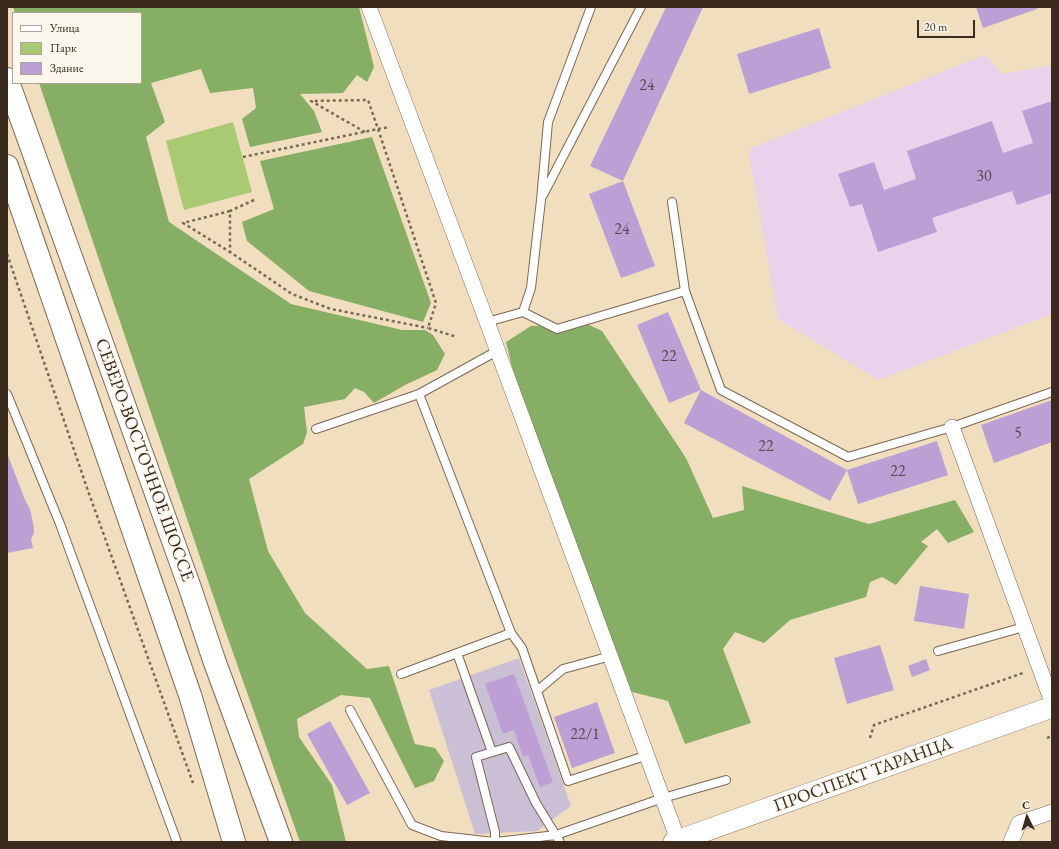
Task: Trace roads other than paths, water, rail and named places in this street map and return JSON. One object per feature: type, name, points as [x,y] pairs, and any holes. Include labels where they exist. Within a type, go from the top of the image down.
[{"type":"main road","name":"СЕВЕРО-ВОСТОЧНОЕ ШОССЕ","points":[[7,79],[190,588],[214,660],[281,842]]},
{"type":"main road","name":"СЕВЕРО-ВОСТОЧНОЕ ШОССЕ","points":[[7,166],[190,695],[234,842]]},
{"type":"main road","name":"ПРОСПЕКТ ТАРАНЦА","points":[[677,841],[1052,707]]},
{"type":"street","points":[[369,7],[648,756],[677,841]]},
{"type":"street","points":[[952,427],[1052,702]]},
{"type":"street","points":[[1011,842],[1019,823],[1052,812]]},
{"type":"lane","points":[[523,312],[531,288],[548,122],[590,7]]},
{"type":"lane","points":[[541,200],[641,7]]},
{"type":"lane","points":[[672,202],[685,291],[721,390],[848,457],[952,427],[1052,392]]},
{"type":"lane","points":[[487,322],[523,312],[557,329],[685,291]]},
{"type":"lane","points":[[316,428],[419,394],[497,351]]},
{"type":"lane","points":[[7,394],[60,524],[177,842]]},
{"type":"lane","points":[[419,394],[511,633],[522,648],[568,781],[648,756]]},
{"type":"lane","points":[[938,651],[1024,627]]},
{"type":"lane","points":[[401,674],[511,633]]},
{"type":"lane","points":[[457,653],[492,752]]},
{"type":"lane","points":[[536,691],[563,669],[611,656]]},
{"type":"lane","points":[[350,710],[412,825],[441,836],[495,842],[558,839],[663,798],[726,780]]},
{"type":"lane","points":[[495,842],[495,832],[476,757],[509,747],[536,803],[558,839]]}]
